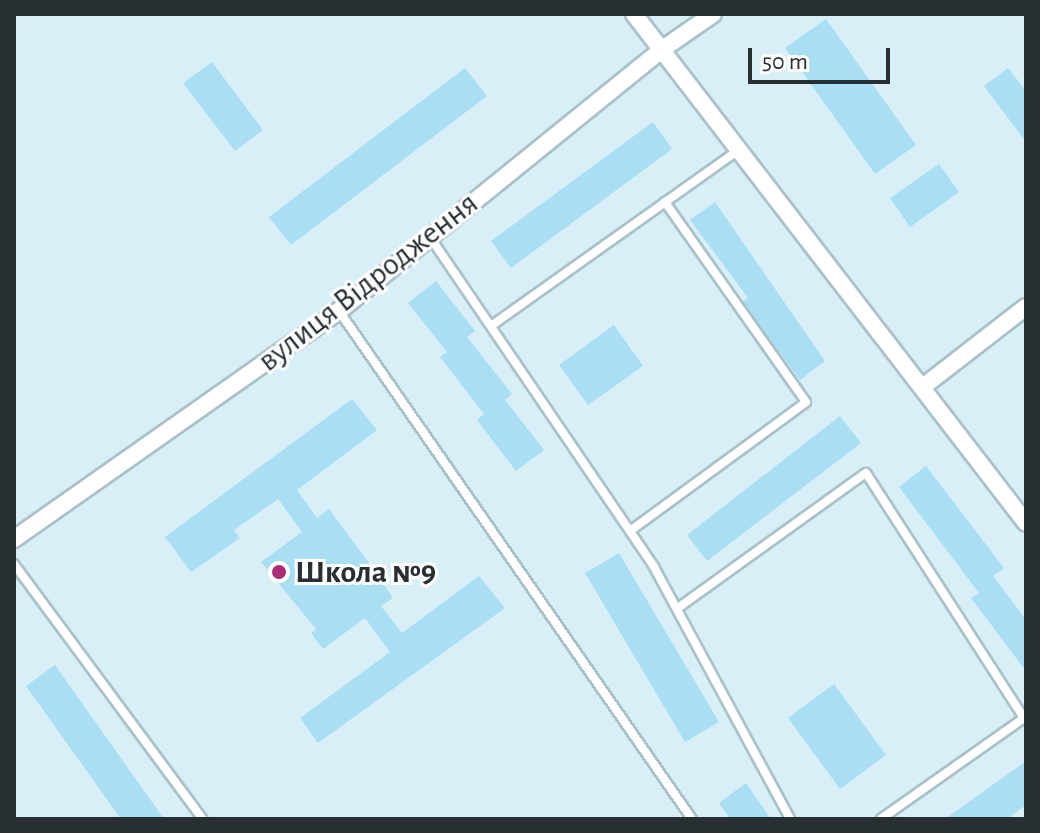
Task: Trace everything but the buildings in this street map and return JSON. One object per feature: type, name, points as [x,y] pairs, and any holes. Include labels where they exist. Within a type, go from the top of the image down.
[{"type":"street","points":[[634,14],[924,386],[1026,523]]},
{"type":"street","name":"вулиця Відродження","points":[[14,539],[339,311],[661,50],[713,14]]},
{"type":"street","points":[[924,386],[1026,307]]},
{"type":"lane","points":[[491,326],[739,150]]},
{"type":"lane","points":[[630,531],[806,402],[665,202]]},
{"type":"lane","points":[[430,237],[630,531],[678,608],[790,819]]},
{"type":"lane","points":[[339,311],[692,819]]},
{"type":"lane","points":[[678,608],[866,473],[1024,718],[881,819]]},
{"type":"lane","points":[[14,564],[203,819]]},
{"type":"place","name":"Школа №9","points":[[279,572]]}]
